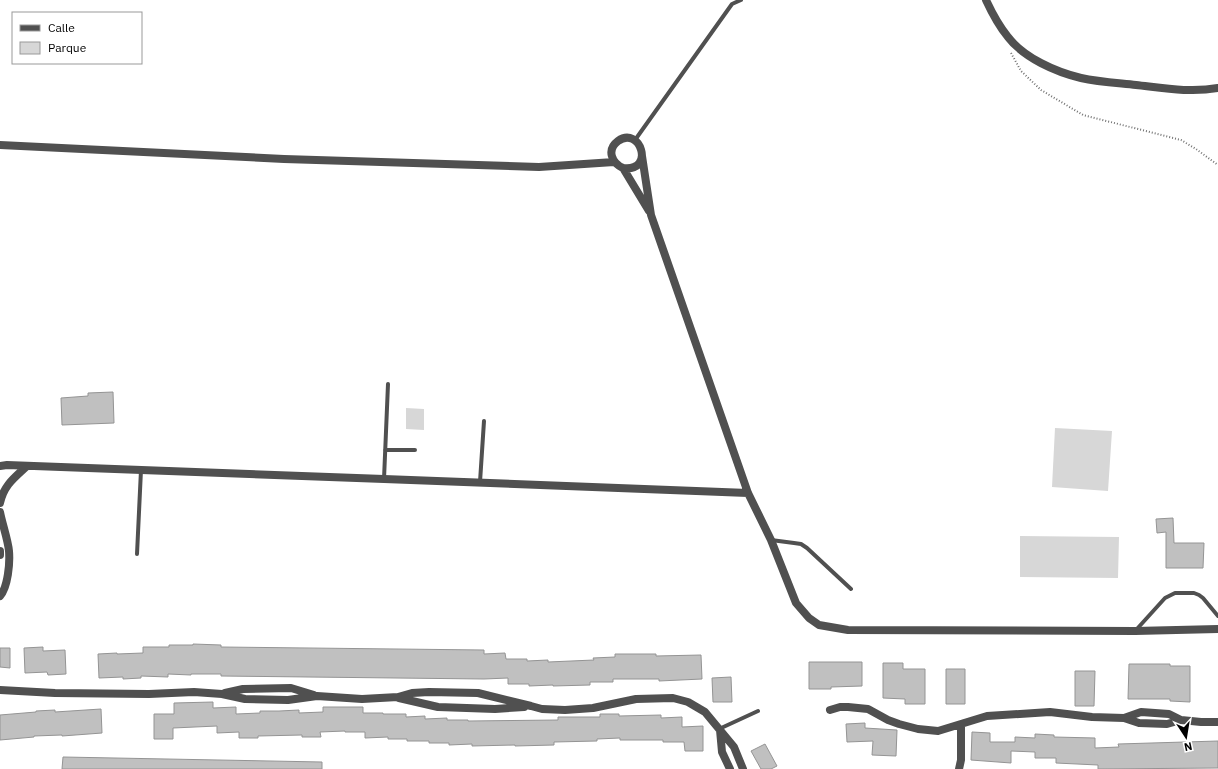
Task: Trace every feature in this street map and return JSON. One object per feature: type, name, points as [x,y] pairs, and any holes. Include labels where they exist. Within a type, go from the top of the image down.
[{"type":"street","points":[[986,0],[997,22],[1008,38],[1029,55],[1054,69],[1083,78],[1185,90],[1218,88]]},
{"type":"street","points":[[614,162],[611,153],[617,141],[626,138],[635,140],[641,147],[651,215],[748,494],[771,540],[796,603],[809,618],[819,625],[829,628],[848,630],[1218,629]]},
{"type":"street","points":[[0,145],[276,158],[531,167],[614,162],[623,168],[628,169],[634,168],[642,156]]},
{"type":"street","points":[[623,168],[651,215]]},
{"type":"street","points":[[0,466],[7,465],[384,478],[748,494]]},
{"type":"street","points":[[0,503],[6,486],[27,466]]},
{"type":"street","points":[[0,512],[9,550],[8,574],[3,592],[0,596]]},
{"type":"street","points":[[0,690],[55,693],[149,694],[194,692],[222,694],[243,689],[291,688],[317,696],[362,699],[398,697],[412,693],[429,692],[478,693],[553,710],[579,710],[636,699],[673,698],[688,702],[705,712],[734,747],[743,769]]},
{"type":"street","points":[[398,697],[438,707],[495,709],[531,706]]},
{"type":"street","points":[[830,710],[840,707],[868,709],[899,724],[938,732],[987,716],[1050,712],[1092,717],[1124,718],[1141,712],[1169,714],[1181,720],[1218,722]]},
{"type":"street","points":[[959,769],[961,760],[960,725]]},
{"type":"street","points":[[720,729],[722,752],[730,769]]},
{"type":"street","points":[[961,760],[966,769]]},
{"type":"lane","points":[[635,140],[732,4],[741,0]]},
{"type":"lane","points":[[384,478],[388,384]]},
{"type":"lane","points":[[480,483],[484,421]]},
{"type":"lane","points":[[385,450],[415,450]]},
{"type":"lane","points":[[137,554],[141,470]]},
{"type":"lane","points":[[771,540],[801,544],[851,589]]},
{"type":"lane","points":[[1135,630],[1165,598],[1175,593],[1194,593],[1199,595],[1218,616]]},
{"type":"lane","points":[[720,729],[758,711]]},
{"type":"path","points":[[1008,38],[1008,46],[1011,56],[1021,71],[1041,90],[1083,115],[1181,140],[1218,165]]},
{"type":"green space","points":[[406,408],[424,409],[424,430],[406,429]]},
{"type":"green space","points":[[1055,428],[1112,431],[1108,491],[1052,487]]},
{"type":"green space","points":[[1020,536],[1119,537],[1118,578],[1020,577]]},
{"type":"building","points":[[113,392],[114,423],[62,425],[61,398],[88,396],[88,393]]},
{"type":"building","points":[[1173,518],[1174,543],[1204,543],[1203,568],[1166,568],[1166,532],[1157,533],[1156,519]]},
{"type":"building","points":[[169,645],[221,645],[221,647],[484,650],[484,654],[505,653],[506,659],[527,659],[527,661],[548,660],[548,662],[594,660],[593,658],[615,657],[615,654],[656,654],[656,656],[701,655],[702,679],[659,681],[659,679],[613,679],[613,682],[590,682],[590,685],[529,686],[529,684],[508,684],[508,678],[221,676],[221,674],[168,674],[168,677],[141,676],[141,678],[123,679],[123,677],[99,678],[98,654],[143,653],[143,647],[169,647]]},
{"type":"building","points":[[43,647],[43,651],[65,650],[66,674],[48,675],[47,672],[25,673],[24,648]]},
{"type":"building","points":[[0,648],[10,648],[10,668],[0,667]]},
{"type":"building","points":[[809,662],[862,662],[862,686],[831,687],[831,689],[809,689]]},
{"type":"building","points":[[883,663],[903,663],[903,669],[925,669],[925,704],[905,704],[905,699],[883,698]]},
{"type":"building","points":[[1129,664],[1170,664],[1170,666],[1190,666],[1190,702],[1170,701],[1170,699],[1128,699]]},
{"type":"building","points":[[946,669],[965,669],[965,704],[946,704]]},
{"type":"building","points":[[1075,671],[1095,671],[1094,706],[1075,706]]},
{"type":"building","points":[[731,677],[732,702],[713,702],[712,678]]},
{"type":"building","points":[[213,702],[213,708],[236,707],[236,714],[260,713],[260,711],[299,710],[299,713],[323,712],[323,707],[363,707],[363,713],[406,714],[406,717],[425,716],[425,719],[447,718],[447,720],[468,721],[558,720],[558,717],[600,717],[600,714],[619,714],[619,716],[661,715],[661,718],[682,717],[682,727],[703,726],[703,751],[685,751],[684,742],[663,742],[663,740],[620,740],[620,738],[597,739],[597,741],[554,742],[554,745],[472,746],[472,744],[449,745],[449,743],[429,743],[429,741],[388,739],[388,737],[365,738],[365,732],[345,731],[320,732],[321,737],[302,737],[302,735],[239,738],[239,732],[217,733],[217,726],[173,728],[173,739],[154,739],[154,714],[174,714],[174,703]]},
{"type":"building","points":[[101,709],[102,733],[62,736],[34,736],[0,740],[0,715],[36,711],[55,710],[55,712]]},
{"type":"building","points":[[865,723],[865,728],[897,730],[896,756],[872,755],[873,741],[847,742],[846,724]]},
{"type":"building","points":[[972,732],[990,733],[990,742],[1015,742],[1015,737],[1035,738],[1035,734],[1054,735],[1054,737],[1095,738],[1095,748],[1119,747],[1118,744],[1218,741],[1218,768],[1098,769],[1098,765],[1056,763],[1056,758],[1035,758],[1035,752],[1011,751],[1011,763],[971,760]]},
{"type":"building","points":[[765,744],[777,766],[771,769],[761,769],[751,751]]},
{"type":"building","points":[[63,757],[322,762],[322,769],[62,769]]}]
